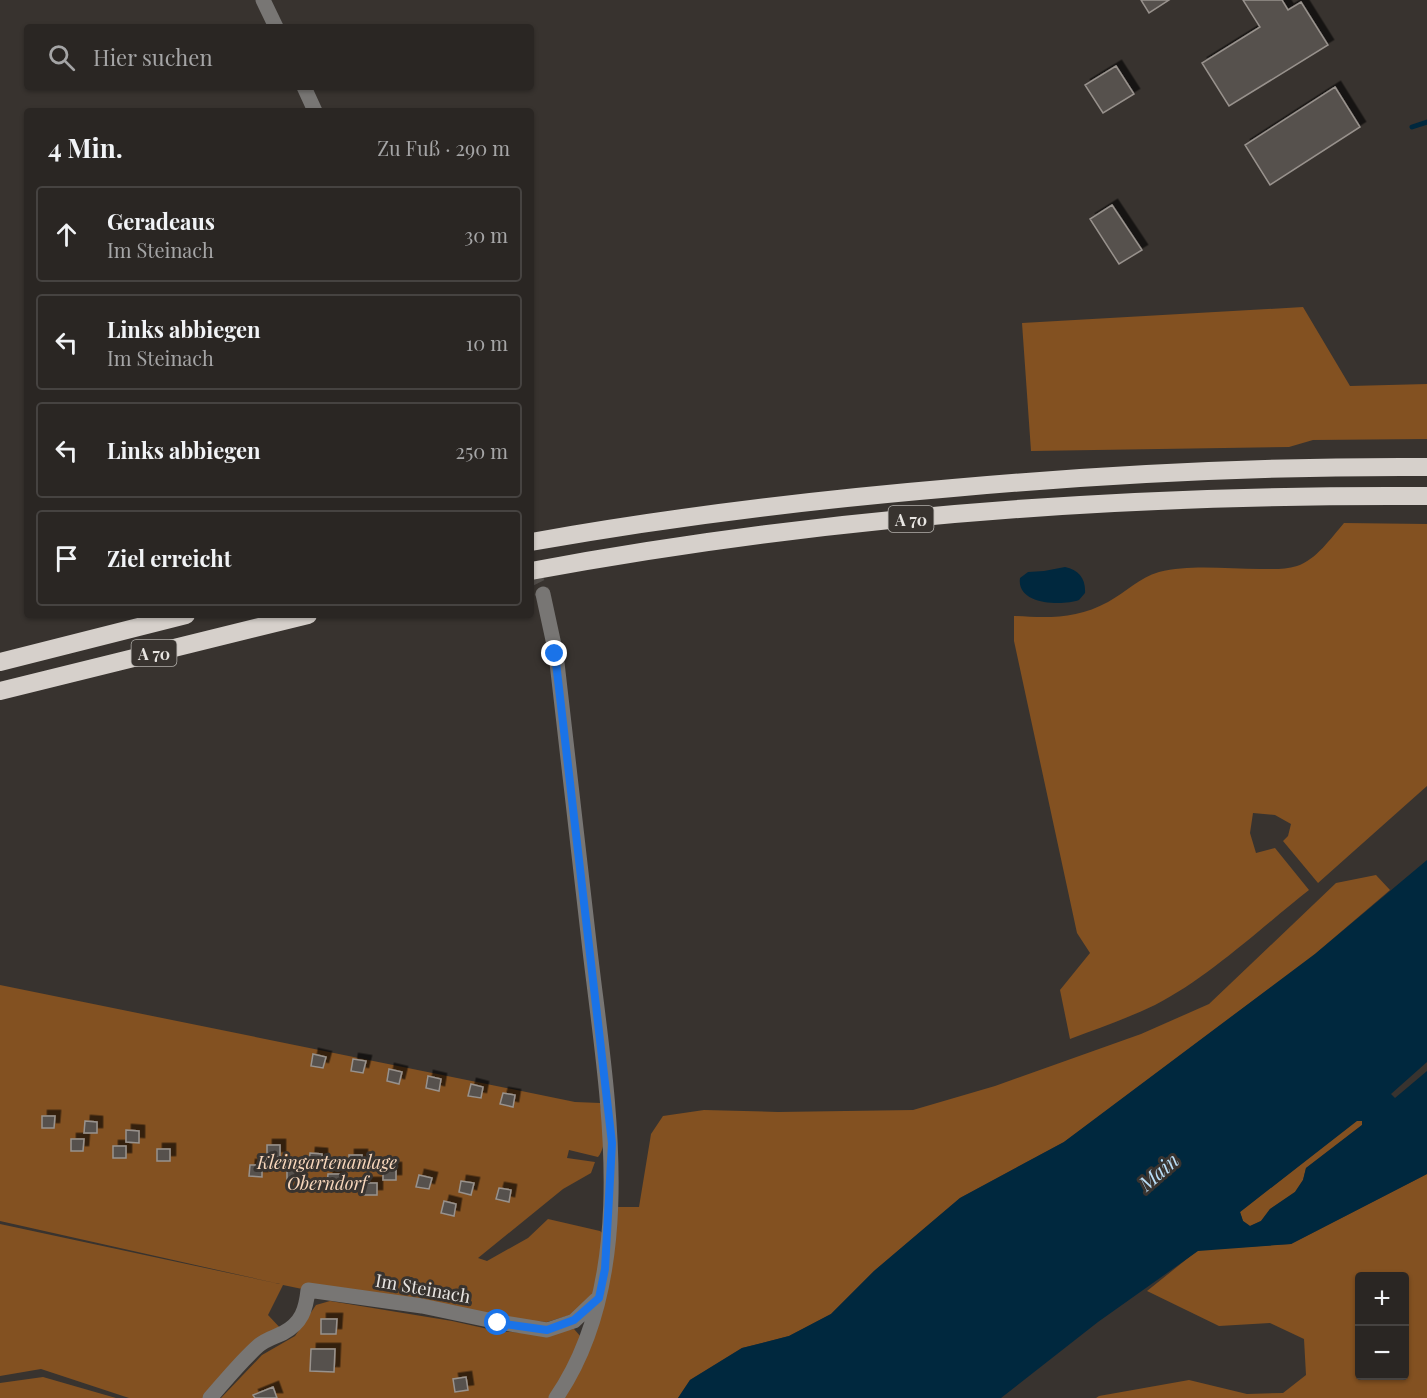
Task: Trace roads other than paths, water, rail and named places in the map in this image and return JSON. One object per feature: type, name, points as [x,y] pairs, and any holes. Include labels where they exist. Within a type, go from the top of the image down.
[{"type":"highway","name":"A 70","points":[[534,542],[675,519],[869,495],[1106,476],[1427,467]]},
{"type":"highway","name":"A 70","points":[[534,571],[818,529],[945,516],[1114,503],[1295,496],[1427,496]]},
{"type":"highway","name":"A 70","points":[[0,662],[174,618]]},
{"type":"highway","name":"A 70","points":[[0,691],[296,618]]},
{"type":"street","points":[[263,0],[275,24]]},
{"type":"street","points":[[305,90],[314,108]]},
{"type":"street","points":[[543,594],[555,654],[612,1143],[608,1238],[599,1298],[580,1354],[556,1398]]},
{"type":"street","name":"Im Steinach","points":[[210,1398],[258,1346],[284,1333],[300,1320],[306,1309],[308,1290],[422,1306],[498,1323],[547,1330],[574,1320],[599,1298]]},
{"type":"water","points":[[1065,567],[1074,570],[1083,579],[1085,593],[1079,600],[1062,603],[1042,601],[1025,594],[1021,587],[1020,578],[1028,572]]},
{"type":"water","name":"Main","points":[[1427,860],[1427,1062],[1391,1094],[1395,1098],[1427,1071],[1427,1174],[1291,1244],[1198,1251],[1098,1322],[1001,1398],[678,1398],[690,1380],[742,1348],[789,1336],[831,1314],[874,1271],[960,1198],[1064,1142],[1315,954]],"holes":[[[1357,1121],[1362,1121],[1362,1125],[1306,1168],[1303,1180],[1295,1192],[1270,1209],[1261,1221],[1250,1226],[1243,1221],[1240,1212]]]},
{"type":"waterway","points":[[1412,127],[1427,122]]},
{"type":"tunnel","points":[[534,576],[543,594]]},
{"type":"park label","name":"Kleingartenanlage Oberndorf","points":[[327,1172]]}]
